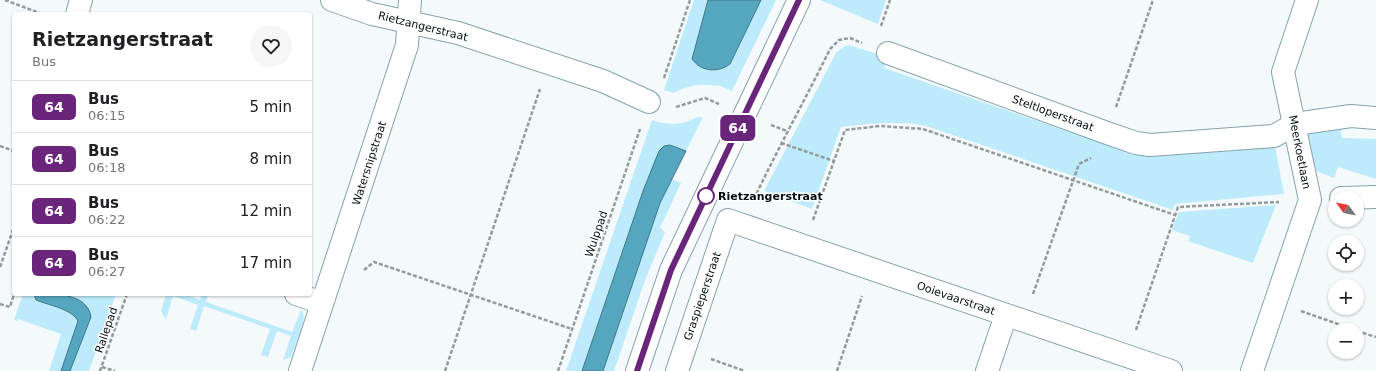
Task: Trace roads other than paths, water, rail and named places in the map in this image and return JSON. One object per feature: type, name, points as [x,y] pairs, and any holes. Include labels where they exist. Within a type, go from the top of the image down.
[{"type":"street","points":[[78,12],[81,0]]},
{"type":"street","name":"Rietzangerstraat","points":[[332,0],[372,14],[458,33],[549,62],[603,81],[649,102]]},
{"type":"street","name":"Watersnipstraat","points":[[300,371],[408,45],[410,0]]},
{"type":"street","points":[[637,371],[671,270],[799,0]]},
{"type":"street","name":"Meerkoetlaan","points":[[1252,371],[1310,200],[1283,72],[1307,0]]},
{"type":"street","name":"Steltloperstraat","points":[[881,50],[1107,133],[1136,143],[1150,145],[1274,136],[1295,124],[1351,116],[1376,118]]},
{"type":"street","points":[[1364,197],[1376,197]]},
{"type":"street","points":[[1310,200],[1328,199]]},
{"type":"street","name":"Ooievaarstraat","points":[[735,222],[1170,371]]},
{"type":"street","name":"Graspieperstraat","points":[[677,371],[684,349],[735,222]]},
{"type":"street","points":[[302,296],[322,303]]},
{"type":"street","points":[[987,371],[1015,318]]},
{"type":"place","name":"Rietzangerstraat","points":[[706,196]]}]
